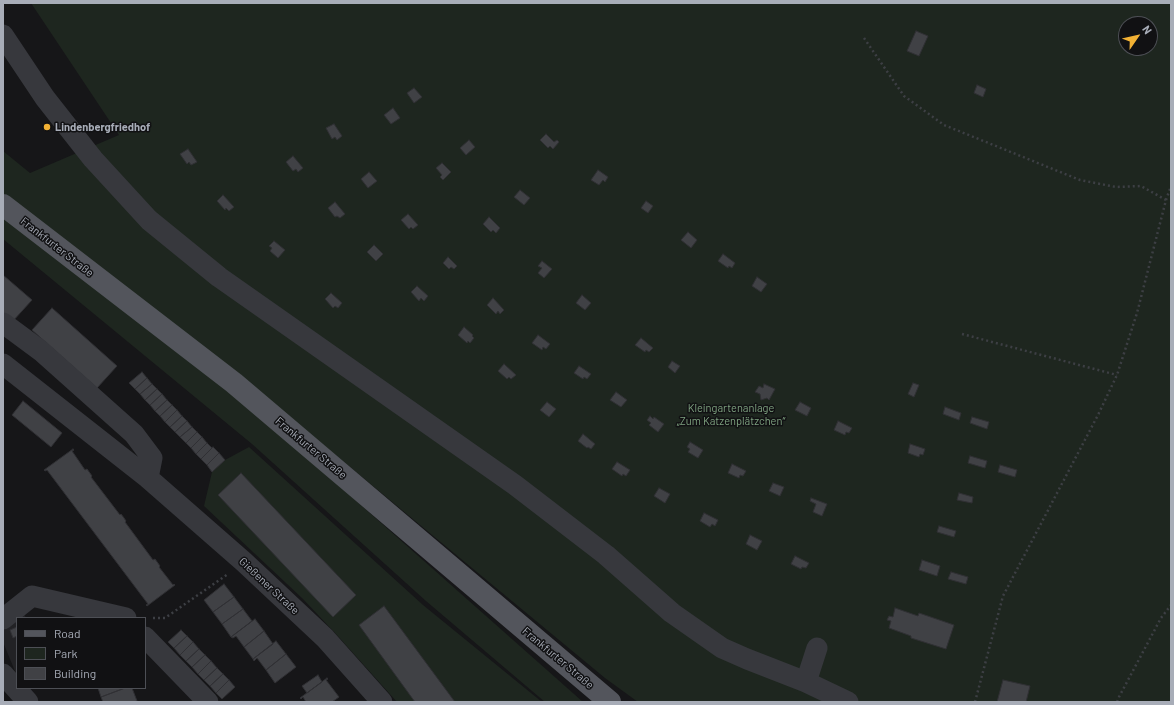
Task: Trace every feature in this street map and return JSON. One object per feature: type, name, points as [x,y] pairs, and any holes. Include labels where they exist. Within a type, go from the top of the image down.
[{"type":"main road","name":"Frankfurter Straße","points":[[3,206],[234,383],[610,702]]},
{"type":"street","points":[[3,35],[45,98],[93,159],[149,220],[219,276],[515,485],[606,555],[672,613],[722,648],[806,682],[848,702]]},
{"type":"street","points":[[3,323],[41,351],[134,434],[152,458],[148,478]]},
{"type":"street","name":"Gießener Straße","points":[[3,364],[148,478],[244,562],[325,638],[382,702]]},
{"type":"street","points":[[3,619],[32,596],[122,617]]},
{"type":"street","points":[[146,638],[208,702]]},
{"type":"street","points":[[806,682],[817,648]]},
{"type":"street","points":[[3,674],[16,689]]},
{"type":"street","points":[[16,689],[28,702]]},
{"type":"path","points":[[864,38],[904,96],[944,125],[1080,180],[1116,187],[1141,186],[1166,200]]},
{"type":"path","points":[[975,702],[1003,596],[1098,416],[1117,375],[1137,313],[1166,200],[1171,186]]},
{"type":"path","points":[[962,334],[1117,375]]},
{"type":"path","points":[[165,618],[219,580]]},
{"type":"path","points":[[1117,702],[1161,618],[1171,605]]},
{"type":"shaded area","points":[[24,614],[26,617],[17,617]]},
{"type":"shaded area","points":[[16,617],[16,674],[3,642],[3,623]]},
{"type":"green space","name":"Kleingartenanlage „Zum Katzenplätzchen“","points":[[31,3],[1171,3],[1171,702],[638,702],[605,678],[240,376],[3,194],[3,151],[30,173],[119,135]]},
{"type":"green space","points":[[3,212],[230,389],[583,702],[545,702],[426,601],[252,444],[3,239]]},
{"type":"green space","points":[[249,447],[423,605],[542,702],[455,702],[384,606],[359,625],[415,702],[397,702],[303,599],[204,506],[212,472],[225,460]],"holes":[[[241,473],[356,595],[333,616],[218,495]]]},
{"type":"building","points":[[916,31],[928,36],[919,56],[907,51]]},
{"type":"building","points":[[977,85],[986,89],[983,97],[974,93]]},
{"type":"building","points":[[414,88],[422,97],[414,103],[407,93]]},
{"type":"building","points":[[393,108],[400,118],[391,124],[384,115]]},
{"type":"building","points":[[334,124],[342,136],[337,140],[335,137],[332,139],[326,128]]},
{"type":"building","points":[[546,134],[554,142],[557,140],[559,142],[553,149],[550,146],[548,148],[540,140]]},
{"type":"building","points":[[469,140],[475,147],[466,155],[460,148]]},
{"type":"building","points":[[188,149],[197,162],[191,165],[189,162],[187,164],[180,154]]},
{"type":"building","points":[[293,156],[303,168],[298,172],[296,169],[293,171],[286,162]]},
{"type":"building","points":[[442,163],[451,172],[443,180],[440,177],[442,175],[436,168]]},
{"type":"building","points":[[598,170],[608,177],[605,182],[603,180],[599,185],[591,180]]},
{"type":"building","points":[[369,172],[377,181],[368,188],[361,179]]},
{"type":"building","points":[[520,190],[530,198],[524,205],[514,197]]},
{"type":"building","points":[[223,195],[234,207],[229,211],[226,208],[225,210],[217,201]]},
{"type":"building","points":[[646,201],[653,206],[648,213],[641,208]]},
{"type":"building","points":[[335,202],[345,214],[340,218],[337,216],[335,217],[328,208]]},
{"type":"building","points":[[408,214],[418,225],[413,229],[411,227],[409,229],[401,220]]},
{"type":"building","points":[[489,217],[500,228],[496,233],[493,230],[491,232],[483,224]]},
{"type":"building","points":[[688,232],[697,240],[691,248],[681,240]]},
{"type":"building","points":[[274,241],[285,250],[278,258],[270,251],[272,248],[269,246]]},
{"type":"building","points":[[374,245],[383,254],[376,261],[367,252]]},
{"type":"building","points":[[723,254],[735,263],[732,268],[729,266],[728,268],[718,261]]},
{"type":"building","points":[[448,257],[457,266],[454,269],[451,267],[449,269],[443,263]]},
{"type":"building","points":[[542,261],[552,269],[544,278],[538,273],[542,268],[538,266]]},
{"type":"building","points":[[3,275],[32,300],[12,322],[3,313]]},
{"type":"building","points":[[757,277],[767,284],[761,292],[752,286]]},
{"type":"building","points":[[417,286],[428,296],[424,301],[421,298],[419,301],[411,292]]},
{"type":"building","points":[[331,293],[342,303],[338,308],[335,306],[333,308],[325,299]]},
{"type":"building","points":[[582,295],[591,303],[585,310],[576,303]]},
{"type":"building","points":[[493,298],[504,310],[500,314],[498,311],[496,314],[487,305]]},
{"type":"building","points":[[52,308],[117,366],[97,388],[32,330]]},
{"type":"building","points":[[464,327],[473,335],[472,336],[474,338],[470,343],[468,341],[467,343],[458,335]]},
{"type":"building","points":[[538,335],[550,344],[546,349],[543,347],[542,350],[532,343]]},
{"type":"building","points":[[641,338],[653,348],[649,352],[646,350],[645,352],[635,345]]},
{"type":"building","points":[[672,361],[680,366],[675,373],[668,367]]},
{"type":"building","points":[[504,364],[516,375],[511,379],[509,377],[507,379],[498,371]]},
{"type":"building","points":[[579,366],[591,374],[587,379],[584,377],[583,379],[574,373]]},
{"type":"building","points":[[142,372],[147,378],[135,389],[129,383]]},
{"type":"building","points":[[147,378],[152,384],[140,394],[135,389]]},
{"type":"building","points":[[913,383],[919,385],[914,397],[908,394]]},
{"type":"building","points":[[152,384],[157,389],[145,400],[140,394]]},
{"type":"building","points":[[764,384],[775,389],[769,400],[767,398],[761,400],[760,394],[755,392],[759,386],[763,388]]},
{"type":"building","points":[[157,389],[162,394],[150,405],[145,400]]},
{"type":"building","points":[[616,392],[627,400],[621,407],[610,400]]},
{"type":"building","points":[[162,394],[167,400],[155,411],[150,405]]},
{"type":"building","points":[[167,400],[172,405],[160,416],[155,411]]},
{"type":"building","points":[[23,401],[62,433],[51,447],[12,415]]},
{"type":"building","points":[[547,402],[556,409],[549,417],[540,410]]},
{"type":"building","points":[[800,402],[811,408],[807,416],[795,410]]},
{"type":"building","points":[[172,405],[177,410],[165,422],[160,416]]},
{"type":"building","points":[[945,407],[961,413],[959,420],[943,414]]},
{"type":"building","points":[[177,410],[182,416],[170,427],[165,422]]},
{"type":"building","points":[[182,416],[187,421],[175,432],[170,427]]},
{"type":"building","points":[[650,416],[664,424],[658,432],[649,425],[651,423],[647,420]]},
{"type":"building","points":[[972,417],[989,422],[987,429],[970,423]]},
{"type":"building","points":[[187,421],[192,427],[180,437],[175,432]]},
{"type":"building","points":[[838,421],[852,428],[849,433],[846,432],[845,435],[834,430]]},
{"type":"building","points":[[192,427],[197,432],[186,443],[180,437]]},
{"type":"building","points":[[197,432],[202,437],[191,448],[186,443]]},
{"type":"building","points":[[583,434],[595,444],[591,449],[588,447],[587,448],[578,441]]},
{"type":"building","points":[[202,437],[207,443],[196,454],[191,448]]},
{"type":"building","points":[[690,442],[703,450],[698,458],[688,452],[690,449],[687,447]]},
{"type":"building","points":[[207,443],[212,448],[201,459],[196,454]]},
{"type":"building","points":[[910,444],[925,449],[923,455],[920,454],[919,457],[908,453]]},
{"type":"building","points":[[213,447],[219,453],[207,465],[201,459]]},
{"type":"building","points":[[73,449],[74,450],[72,451],[85,470],[87,469],[92,476],[91,477],[120,515],[121,514],[124,518],[126,521],[125,522],[153,560],[155,559],[160,566],[159,567],[173,585],[175,585],[147,606],[146,605],[148,604],[47,470],[44,470]]},
{"type":"building","points":[[219,453],[225,460],[212,472],[207,465]]},
{"type":"building","points":[[970,456],[987,461],[985,468],[968,463]]},
{"type":"building","points":[[617,462],[630,470],[626,476],[623,474],[622,476],[612,469]]},
{"type":"building","points":[[732,464],[746,471],[743,476],[740,475],[739,478],[728,473]]},
{"type":"building","points":[[1000,465],[1017,470],[1015,477],[998,472]]},
{"type":"building","points":[[241,473],[356,595],[333,617],[218,495]]},
{"type":"building","points":[[773,483],[784,487],[780,496],[769,491]]},
{"type":"building","points":[[659,488],[670,494],[665,503],[654,496]]},
{"type":"building","points":[[959,493],[973,497],[972,503],[957,500]]},
{"type":"building","points":[[811,498],[827,504],[822,516],[813,512],[816,504],[810,501]]},
{"type":"building","points":[[704,513],[718,520],[715,526],[712,524],[710,527],[700,521]]},
{"type":"building","points":[[939,526],[956,531],[954,537],[937,532]]},
{"type":"building","points":[[750,535],[762,541],[757,550],[746,544]]},
{"type":"building","points":[[795,556],[809,563],[806,568],[802,567],[801,569],[791,564]]},
{"type":"building","points":[[922,560],[940,566],[937,576],[919,570]]},
{"type":"building","points":[[951,572],[968,577],[966,584],[948,579]]},
{"type":"building","points":[[224,584],[234,597],[213,612],[204,600]]},
{"type":"building","points":[[234,597],[243,609],[222,624],[213,612]]},
{"type":"building","points":[[384,606],[455,702],[415,702],[359,625]]},
{"type":"building","points":[[895,608],[918,616],[919,613],[954,625],[946,649],[911,638],[911,636],[889,628],[891,621],[887,620],[889,616],[893,617]]},
{"type":"building","points":[[243,609],[252,621],[231,637],[222,624]]},
{"type":"building","points":[[255,619],[264,631],[244,647],[236,636],[233,638],[231,637]]},
{"type":"building","points":[[16,627],[16,636],[13,638],[10,630]]},
{"type":"building","points":[[181,630],[187,636],[174,648],[168,642]]},
{"type":"building","points":[[264,631],[273,644],[253,659],[244,647]]},
{"type":"building","points":[[187,636],[193,642],[180,655],[174,648]]},
{"type":"building","points":[[276,641],[286,654],[266,670],[257,658],[254,661],[253,659]]},
{"type":"building","points":[[193,642],[199,649],[186,661],[180,655]]},
{"type":"building","points":[[199,649],[205,655],[192,667],[186,661]]},
{"type":"building","points":[[286,654],[296,667],[275,683],[266,670]]},
{"type":"building","points":[[205,655],[211,661],[198,674],[192,667]]},
{"type":"building","points":[[211,661],[217,668],[204,680],[198,674]]},
{"type":"building","points":[[217,668],[223,674],[210,686],[204,680]]},
{"type":"building","points":[[223,674],[229,680],[216,693],[210,686]]},
{"type":"building","points":[[318,675],[322,682],[307,693],[302,686]]},
{"type":"building","points":[[327,678],[328,679],[326,680],[339,697],[332,702],[306,702],[303,697],[301,699],[300,698]]},
{"type":"building","points":[[229,680],[235,687],[222,699],[216,693]]},
{"type":"building","points":[[1003,680],[1030,686],[1026,702],[997,702]]},
{"type":"building","points":[[98,689],[122,689],[101,697]]},
{"type":"building","points":[[122,689],[132,689],[137,701],[103,702],[101,697]]},
{"type":"place","name":"Lindenbergfriedhof","points":[[47,127]]}]
